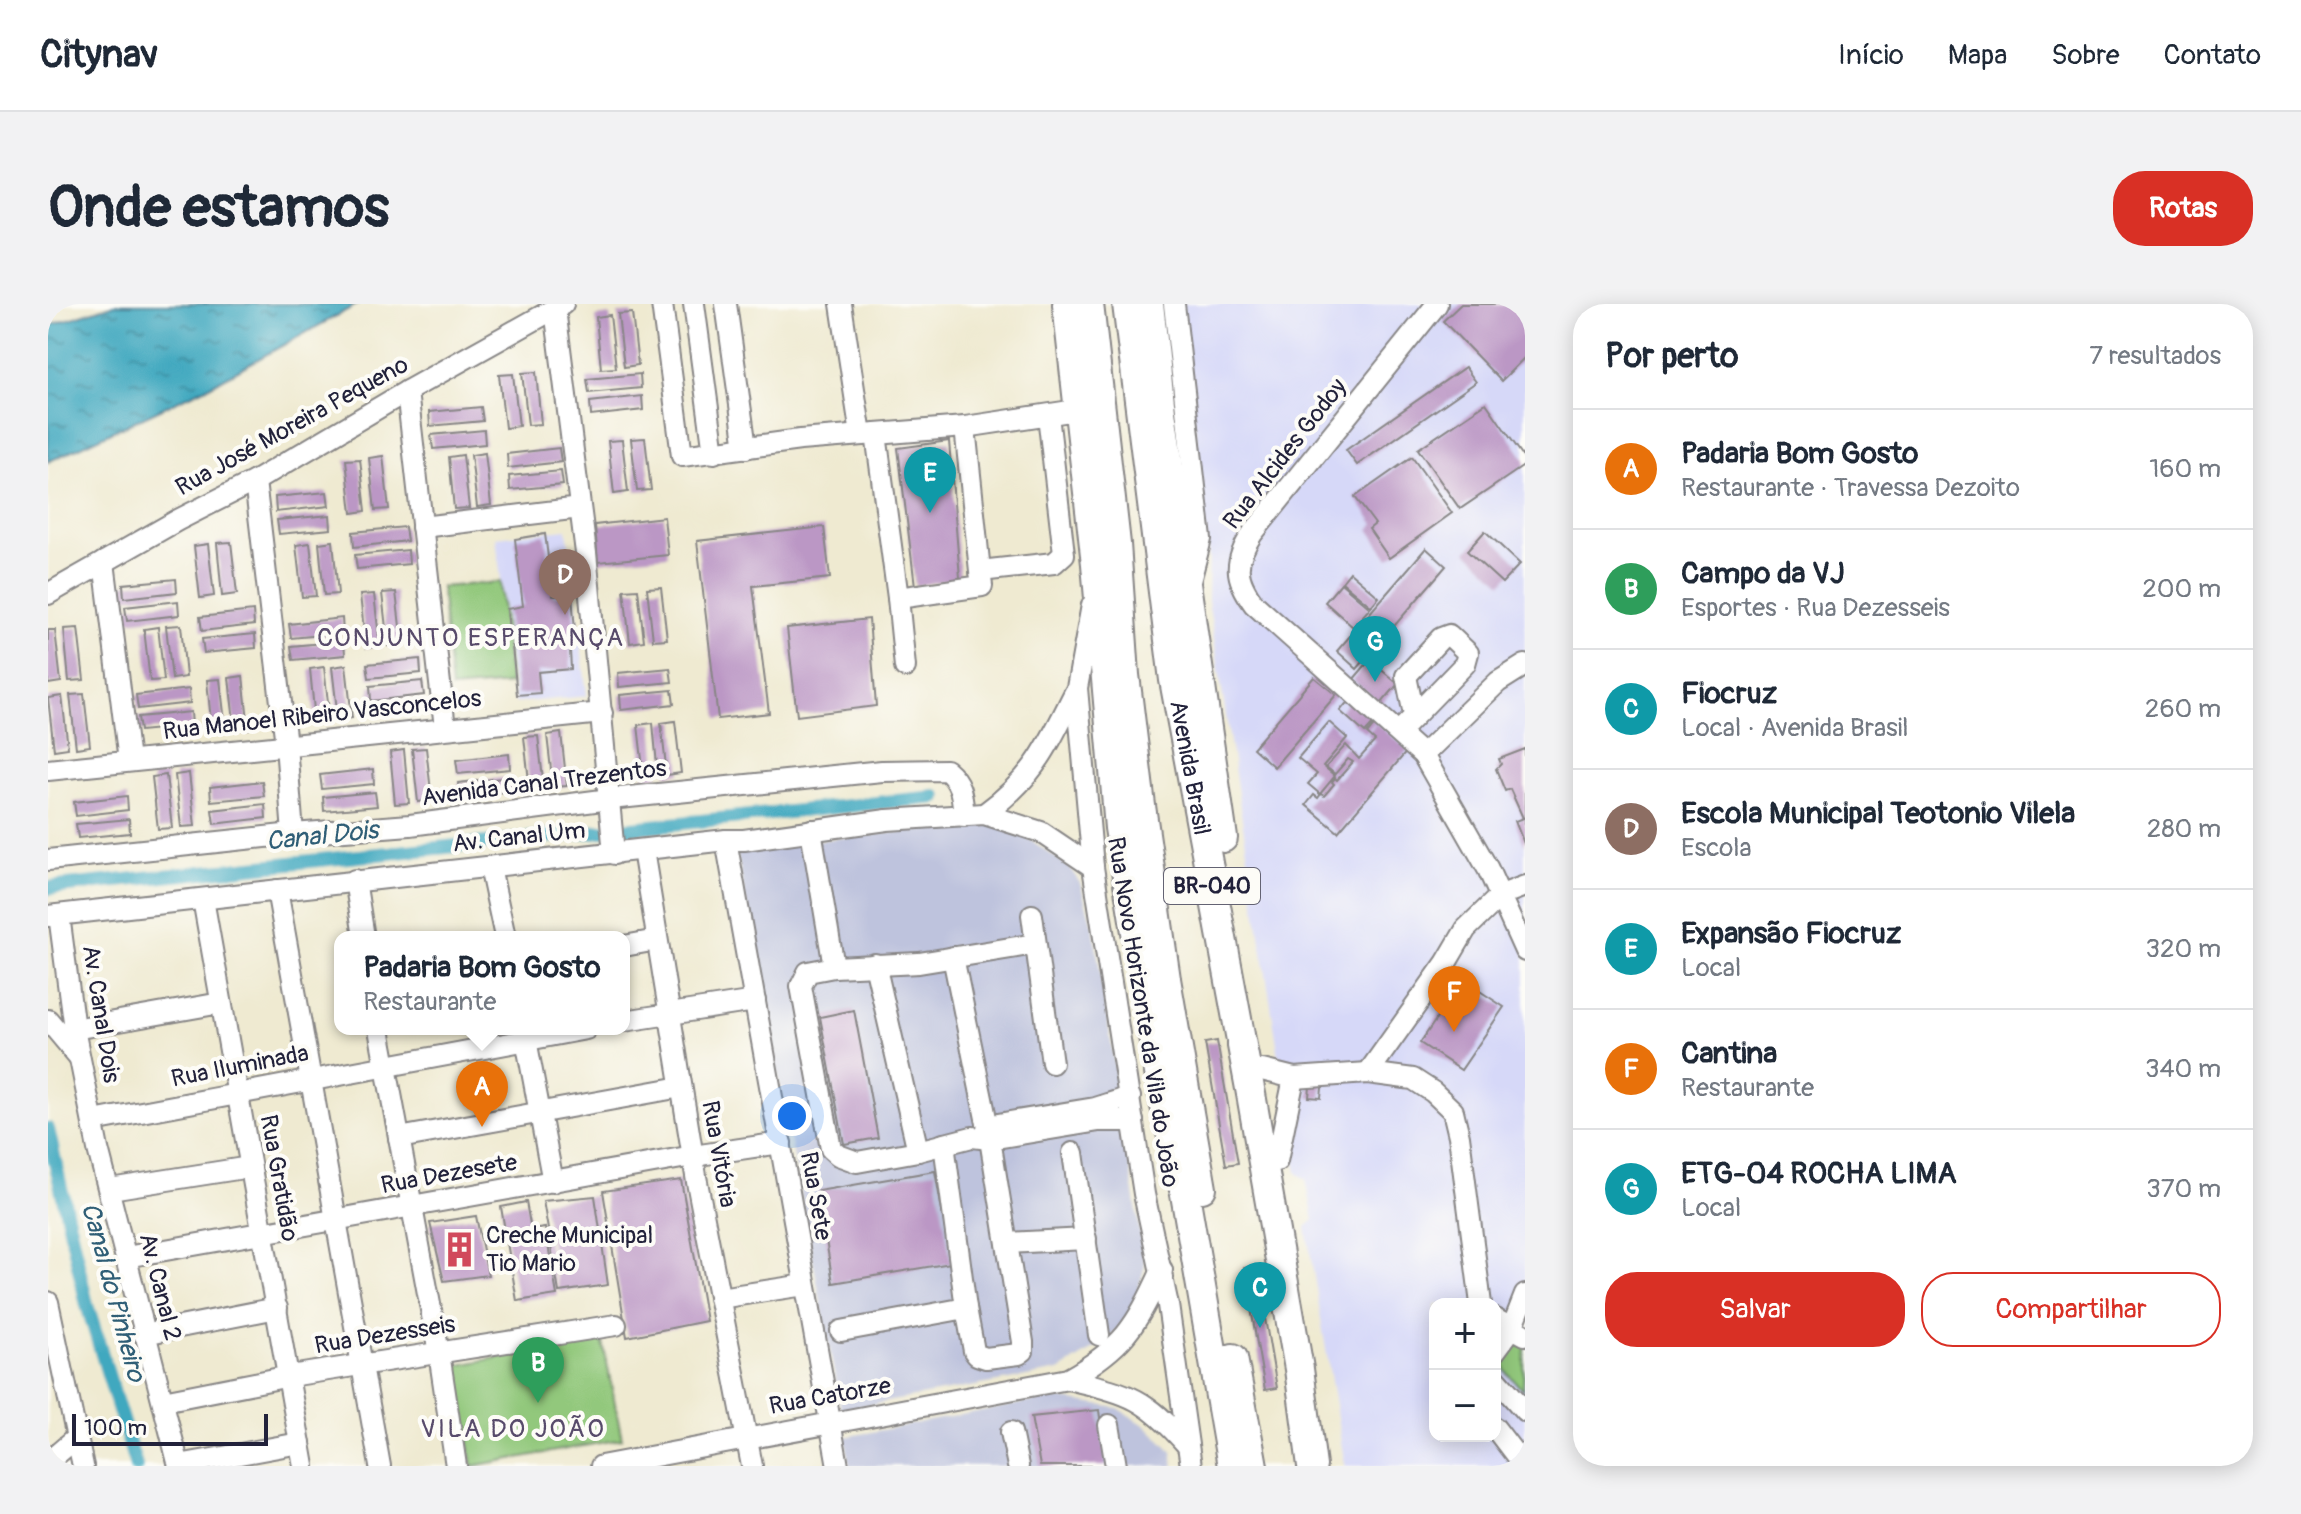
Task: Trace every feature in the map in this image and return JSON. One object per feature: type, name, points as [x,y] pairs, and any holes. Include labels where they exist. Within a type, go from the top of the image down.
[{"type":"highway","points":[[1067,304],[1096,564],[1119,828],[1163,1097],[1185,1194],[1232,1466]]},
{"type":"highway","name":"BR-040","points":[[1089,304],[1116,544],[1125,675],[1166,979],[1253,1466]]},
{"type":"highway","name":"Avenida Brasil","points":[[1127,304],[1174,680],[1251,1094],[1299,1369],[1312,1466]]},
{"type":"highway","name":"Avenida Brasil","points":[[1149,304],[1216,794],[1329,1466]]},
{"type":"highway","points":[[1163,1097],[1166,979]]},
{"type":"street","points":[[662,304],[681,455],[800,440],[965,427],[1070,411]]},
{"type":"street","points":[[694,304],[714,453]]},
{"type":"street","points":[[726,304],[746,448]]},
{"type":"street","points":[[841,304],[869,435],[898,598],[905,667]]},
{"type":"street","points":[[1174,304],[1201,539],[1187,589]]},
{"type":"street","name":"Rua Alcides Godoy","points":[[1437,304],[1252,534],[1238,565],[1245,591],[1254,604],[1423,755],[1501,895],[1525,951]]},
{"type":"street","points":[[559,306],[614,854]]},
{"type":"street","name":"Rua José Moreira Pequeno","points":[[48,594],[178,520],[255,481],[559,306]]},
{"type":"street","points":[[1072,350],[1065,367],[1075,458],[1084,470]]},
{"type":"street","points":[[407,391],[445,728]]},
{"type":"street","points":[[980,571],[1054,563],[1064,554],[1048,415]]},
{"type":"street","points":[[898,598],[982,586],[965,427]]},
{"type":"street","points":[[255,481],[286,745],[293,834]]},
{"type":"street","points":[[422,527],[580,508]]},
{"type":"street","points":[[104,562],[129,761]]},
{"type":"street","name":"Rua Novo Horizonte da Vila do João","points":[[1096,564],[1077,688],[1093,867],[1144,1194],[1162,1270],[1191,1466]]},
{"type":"street","points":[[1423,755],[1498,682],[1525,665]]},
{"type":"street","points":[[974,815],[1008,797],[1039,763],[1077,688]]},
{"type":"street","name":"Rua Manoel Ribeiro Vasconcelos","points":[[48,770],[602,713]]},
{"type":"street","points":[[1399,732],[1414,715]]},
{"type":"street","name":"Avenida Canal Trezentos","points":[[48,860],[410,825],[610,799],[882,771],[946,770],[955,777],[974,815]]},
{"type":"street","points":[[974,815],[1041,832],[1093,867]]},
{"type":"street","name":"Av. Canal Um","points":[[54,916],[355,880],[744,840],[887,820],[974,815]]},
{"type":"street","points":[[811,830],[834,967]]},
{"type":"street","name":"Rua Sete","points":[[726,840],[838,1466]]},
{"type":"street","name":"Rua Vitória","points":[[643,850],[693,1156],[752,1466]]},
{"type":"street","points":[[490,867],[504,931]]},
{"type":"street","points":[[355,880],[363,931]]},
{"type":"street","points":[[1368,1073],[1446,963],[1466,929],[1501,895],[1525,886]]},
{"type":"street","points":[[277,890],[380,1466]]},
{"type":"street","name":"Rua Gratidão","points":[[203,899],[304,1466]]},
{"type":"street","points":[[1032,915],[1052,1063]]},
{"type":"street","name":"Av. Canal Dois","points":[[54,916],[93,1121]]},
{"type":"street","points":[[630,945],[657,940]]},
{"type":"street","points":[[1035,944],[919,963],[814,968],[808,972],[801,986],[831,1149],[857,1162],[918,1151],[1130,1097]]},
{"type":"street","points":[[944,1144],[966,1308],[977,1355],[986,1358],[1019,1354],[1023,1351],[1023,1342],[1007,1243],[983,1134],[953,957]]},
{"type":"street","points":[[875,964],[918,1151]]},
{"type":"street","points":[[48,990],[68,985]]},
{"type":"street","points":[[630,1020],[755,1001]]},
{"type":"street","points":[[74,1029],[221,1003]]},
{"type":"street","points":[[49,1023],[80,1058]]},
{"type":"street","points":[[380,1035],[439,1353],[456,1466]]},
{"type":"street","points":[[525,1035],[553,1182]]},
{"type":"street","name":"Rua Iluminada","points":[[93,1121],[525,1035]]},
{"type":"street","points":[[1262,1070],[1294,1078],[1368,1073],[1413,1079],[1453,1111],[1480,1298]]},
{"type":"street","points":[[1277,1161],[1294,1078]]},
{"type":"street","points":[[399,1138],[681,1087]]},
{"type":"street","name":"Av. Canal 2","points":[[93,1121],[179,1466]]},
{"type":"street","points":[[983,1134],[1099,1121],[1133,1121]]},
{"type":"street","name":"Rua Dezesete","points":[[126,1257],[781,1143]]},
{"type":"street","points":[[1073,1153],[1099,1335]]},
{"type":"street","points":[[110,1189],[250,1167]]},
{"type":"street","points":[[1007,1243],[1086,1239]]},
{"type":"street","name":"Rua Catorze","points":[[603,1466],[1068,1379],[1104,1358],[1119,1344],[1145,1306],[1162,1270]]},
{"type":"street","points":[[719,1298],[805,1285]]},
{"type":"street","points":[[1511,1327],[1525,1295]]},
{"type":"street","points":[[48,1302],[55,1364],[83,1466]]},
{"type":"street","points":[[144,1334],[277,1308]]},
{"type":"street","points":[[841,1331],[966,1308]]},
{"type":"street","name":"Rua Dezesseis","points":[[163,1401],[290,1376],[616,1325]]},
{"type":"street","name":"Rua Catorze","points":[[1068,1379],[1126,1393],[1146,1404],[1187,1445]]},
{"type":"street","points":[[1501,1384],[1525,1411],[1501,1425]]},
{"type":"street","points":[[1109,1425],[1116,1466]]},
{"type":"street","points":[[1011,1432],[1018,1466]]},
{"type":"street","points":[[1501,1436],[1524,1466]]},
{"type":"street","points":[[48,1462],[76,1438]]},
{"type":"street","points":[[179,1466],[300,1443]]},
{"type":"shaded area","points":[[1182,304],[1525,304],[1525,1466],[1345,1466],[1306,1227],[1314,1220],[1306,1179],[1297,1173],[1208,600],[1209,561]]},
{"type":"shaded area","points":[[567,529],[587,696],[515,703],[496,537]]},
{"type":"shaded area","points":[[984,823],[1018,831],[1069,867],[1080,883],[1094,931],[1145,1265],[1132,1313],[1107,1341],[1059,1371],[841,1410],[736,849]]},
{"type":"shaded area","points":[[1051,1398],[1118,1408],[1149,1428],[1172,1451],[1174,1466],[850,1466],[845,1437]]},
{"type":"green space","points":[[500,582],[510,684],[451,689],[441,587]]},
{"type":"green space","points":[[602,1338],[622,1439],[473,1466],[454,1366]]},
{"type":"green space","points":[[1514,1345],[1525,1345],[1523,1391],[1505,1370],[1503,1351]]},
{"type":"water","points":[[115,304],[358,304],[209,386],[48,462],[48,326]]},
{"type":"building","points":[[1461,304],[1525,304],[1525,357],[1501,381],[1443,321]]},
{"type":"building","points":[[632,313],[638,365],[624,367],[618,314]]},
{"type":"building","points":[[610,315],[616,368],[601,369],[596,317]]},
{"type":"building","points":[[1465,367],[1476,382],[1357,465],[1346,450]]},
{"type":"building","points":[[536,372],[541,424],[528,425],[522,373]]},
{"type":"building","points":[[513,374],[519,426],[505,428],[499,375]]},
{"type":"building","points":[[640,374],[641,388],[589,393],[587,379]]},
{"type":"building","points":[[642,396],[643,410],[591,416],[590,402]]},
{"type":"building","points":[[1486,403],[1525,459],[1525,465],[1460,509],[1418,449]]},
{"type":"building","points":[[481,407],[483,421],[430,426],[429,412]]},
{"type":"building","points":[[484,430],[485,444],[433,449],[431,435]]},
{"type":"building","points":[[645,438],[651,490],[637,491],[631,439]]},
{"type":"building","points":[[622,440],[628,492],[614,494],[608,441]]},
{"type":"building","points":[[949,441],[960,578],[915,586],[898,448]]},
{"type":"building","points":[[559,448],[561,462],[508,468],[507,454]]},
{"type":"building","points":[[485,453],[491,505],[477,507],[471,455]]},
{"type":"building","points":[[463,455],[469,508],[454,509],[449,457]]},
{"type":"building","points":[[383,456],[389,509],[375,510],[369,458]]},
{"type":"building","points":[[1412,457],[1452,513],[1389,558],[1369,529],[1375,524],[1355,497]]},
{"type":"building","points":[[360,459],[366,511],[352,513],[346,460]]},
{"type":"building","points":[[561,471],[563,485],[510,490],[509,476]]},
{"type":"building","points":[[327,492],[329,506],[276,512],[275,497]]},
{"type":"building","points":[[330,515],[331,529],[279,534],[277,520]]},
{"type":"building","points":[[664,517],[668,555],[598,562],[595,525]]},
{"type":"building","points":[[405,527],[407,541],[354,547],[353,532]]},
{"type":"building","points":[[824,527],[830,578],[753,586],[769,713],[718,719],[697,541]]},
{"type":"building","points":[[1485,531],[1520,564],[1502,583],[1467,551]]},
{"type":"building","points":[[545,534],[553,596],[572,595],[575,631],[569,632],[571,669],[538,672],[540,693],[517,695],[512,646],[536,643],[535,630],[509,633],[507,609],[523,606],[515,539]]},
{"type":"building","points":[[333,541],[338,594],[324,595],[319,543]]},
{"type":"building","points":[[231,542],[237,594],[222,596],[217,543]]},
{"type":"building","points":[[310,543],[316,596],[302,597],[296,545]]},
{"type":"building","points":[[208,544],[214,596],[200,598],[194,546]]},
{"type":"building","points":[[1426,548],[1446,566],[1357,669],[1337,651]]},
{"type":"building","points":[[408,550],[409,564],[357,569],[355,555]]},
{"type":"building","points":[[1350,572],[1379,597],[1371,606],[1342,582]]},
{"type":"building","points":[[176,579],[177,592],[124,598],[123,584]]},
{"type":"building","points":[[1341,583],[1370,608],[1353,627],[1325,602]]},
{"type":"building","points":[[661,587],[667,639],[653,640],[647,588]]},
{"type":"building","points":[[638,589],[644,641],[630,643],[624,590]]},
{"type":"building","points":[[396,592],[402,644],[388,646],[382,593]]},
{"type":"building","points":[[374,594],[380,646],[366,648],[360,595]]},
{"type":"building","points":[[178,601],[179,615],[127,621],[125,607]]},
{"type":"building","points":[[253,611],[254,625],[202,631],[200,617]]},
{"type":"building","points":[[342,618],[343,633],[291,638],[289,624]]},
{"type":"building","points":[[869,619],[876,706],[797,716],[787,628]]},
{"type":"building","points":[[181,625],[186,677],[172,679],[166,626]]},
{"type":"building","points":[[158,627],[164,680],[150,681],[144,629]]},
{"type":"building","points":[[78,628],[84,680],[69,681],[64,629]]},
{"type":"building","points":[[48,630],[55,630],[61,682],[48,684]]},
{"type":"building","points":[[255,634],[256,648],[204,653],[202,639]]},
{"type":"building","points":[[344,641],[345,655],[293,660],[291,646]]},
{"type":"building","points":[[420,659],[421,673],[369,678],[367,664]]},
{"type":"building","points":[[1370,660],[1398,684],[1381,704],[1353,680]]},
{"type":"building","points":[[346,665],[352,718],[338,719],[332,667]]},
{"type":"building","points":[[324,667],[330,720],[315,721],[310,669]]},
{"type":"building","points":[[670,668],[672,682],[619,687],[618,673]]},
{"type":"building","points":[[243,676],[249,729],[235,730],[229,678]]},
{"type":"building","points":[[1314,677],[1336,695],[1274,767],[1253,748]]},
{"type":"building","points":[[220,679],[226,731],[212,732],[207,680]]},
{"type":"building","points":[[422,681],[424,695],[371,701],[370,686]]},
{"type":"building","points":[[189,689],[190,703],[138,709],[136,695]]},
{"type":"building","points":[[672,690],[674,704],[621,710],[620,695]]},
{"type":"building","points":[[84,694],[90,746],[76,748],[70,695]]},
{"type":"building","points":[[62,696],[68,748],[54,750],[48,698]]},
{"type":"building","points":[[1350,699],[1376,721],[1365,733],[1340,711]]},
{"type":"building","points":[[191,712],[192,726],[140,731],[138,717]]},
{"type":"building","points":[[675,721],[681,773],[667,775],[661,723]]},
{"type":"building","points":[[1329,722],[1347,738],[1323,766],[1335,776],[1320,794],[1308,784],[1317,774],[1298,758]]},
{"type":"building","points":[[653,723],[658,776],[644,777],[638,725]]},
{"type":"building","points":[[1376,723],[1408,750],[1338,832],[1306,805],[1314,795],[1318,798],[1321,794],[1324,796],[1335,778],[1337,780],[1353,762],[1348,759],[1335,774],[1326,767],[1346,745],[1359,759],[1375,741],[1367,734]]},
{"type":"building","points":[[561,733],[567,786],[553,787],[547,735]]},
{"type":"building","points":[[538,736],[544,788],[530,790],[524,737]]},
{"type":"building","points":[[426,748],[432,800],[418,802],[412,749]]},
{"type":"building","points":[[1525,749],[1525,846],[1515,821],[1523,818],[1510,789],[1505,791],[1496,769],[1501,764],[1499,759]]},
{"type":"building","points":[[404,750],[409,803],[395,804],[390,752]]},
{"type":"building","points":[[509,754],[510,769],[458,774],[456,760]]},
{"type":"building","points":[[373,769],[374,784],[322,789],[320,775]]},
{"type":"building","points":[[189,773],[195,826],[181,827],[175,775]]},
{"type":"building","points":[[166,775],[172,828],[158,829],[152,777]]},
{"type":"building","points":[[511,777],[512,791],[460,797],[458,783]]},
{"type":"building","points":[[262,781],[264,796],[211,801],[210,787]]},
{"type":"building","points":[[375,792],[377,806],[324,811],[323,797]]},
{"type":"building","points":[[127,796],[128,810],[76,816],[74,802]]},
{"type":"building","points":[[265,804],[266,818],[214,824],[212,810]]},
{"type":"building","points":[[129,819],[130,833],[78,838],[76,824]]},
{"type":"building","points":[[1463,980],[1504,1007],[1461,1070],[1420,1043]]},
{"type":"building","points":[[854,1010],[878,1138],[844,1144],[820,1017]]},
{"type":"building","points":[[1217,1041],[1238,1163],[1226,1165],[1205,1043]]},
{"type":"building","points":[[1312,1067],[1324,1068],[1321,1098],[1309,1097]]},
{"type":"building","points":[[935,1171],[951,1263],[833,1283],[818,1191]]},
{"type":"building","points":[[681,1180],[706,1321],[627,1337],[603,1191]]},
{"type":"building","points":[[595,1196],[608,1285],[559,1292],[543,1201]]},
{"type":"building","points":[[526,1202],[531,1230],[545,1228],[557,1295],[517,1301],[501,1207]]},
{"type":"building","name":"Creche Municipal Tio Mario","points":[[476,1216],[488,1275],[444,1281],[430,1223]]},
{"type":"building","points":[[1256,1266],[1277,1388],[1265,1390],[1244,1268]]},
{"type":"building","points":[[1099,1410],[1106,1466],[1040,1466],[1031,1417]]},
{"type":"waterway","name":"Canal Dois","points":[[623,829],[936,797]]},
{"type":"waterway","name":"Canal Dois","points":[[48,888],[602,831]]},
{"type":"waterway","name":"Canal do Pinheiro","points":[[48,1129],[87,1305],[136,1466]]},
{"type":"place","name":"Expansão Fiocruz","points":[[930,513]]},
{"type":"place","name":"Escola Municipal Teotonio Vilela","points":[[565,615]]},
{"type":"place","name":"ETG-04 ROCHA LIMA","points":[[1375,682]]},
{"type":"place","name":"Cantina","points":[[1454,1032]]},
{"type":"place","name":"Padaria Bom Gosto","points":[[482,1127]]},
{"type":"place","name":"Creche Municipal Tio Mario","points":[[460,1249]]},
{"type":"place","name":"Fiocruz","points":[[1260,1328]]},
{"type":"place","name":"Campo da VJ","points":[[538,1403]]},
{"type":"district","name":"CONJUNTO ESPERANÇA","points":[[471,638]]},
{"type":"district","name":"VILA DO JOÃO","points":[[513,1429]]}]
